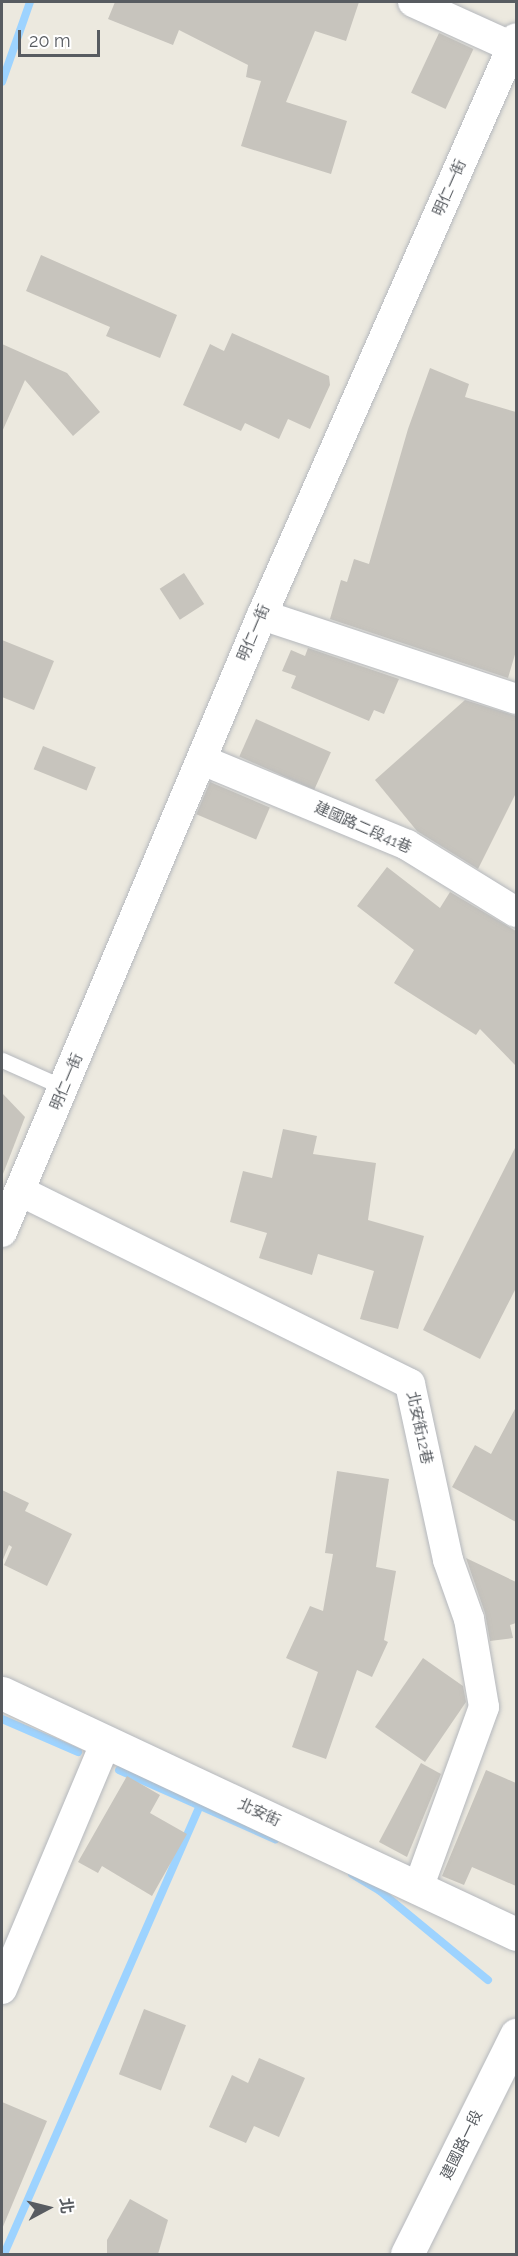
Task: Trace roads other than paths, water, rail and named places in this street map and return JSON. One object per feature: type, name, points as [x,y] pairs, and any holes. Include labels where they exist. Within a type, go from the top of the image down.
[{"type":"street","points":[[413,2],[514,42]]},
{"type":"street","name":"明仁一街","points":[[2,1232],[65,1088],[262,615],[514,42]]},
{"type":"street","points":[[262,615],[516,699]]},
{"type":"street","name":"建國路二段41巷","points":[[202,760],[407,845],[516,912]]},
{"type":"street","name":"北安街12巷","points":[[20,1191],[411,1384],[448,1560],[469,1619],[484,1707],[418,1888]]},
{"type":"street","name":"北安街","points":[[2,1693],[516,1934]]},
{"type":"street","points":[[2,1989],[106,1742]]},
{"type":"street","name":"建國路一段","points":[[407,2254],[516,2035]]},
{"type":"lane","points":[[2,1060],[65,1088]]},
{"type":"waterway","points":[[2,82],[30,2]]},
{"type":"waterway","points":[[2,1719],[78,1752]]},
{"type":"waterway","points":[[119,1770],[275,1839]]},
{"type":"waterway","points":[[4,2254],[200,1806]]},
{"type":"waterway","points":[[352,1874],[380,1891],[488,1980]]}]
